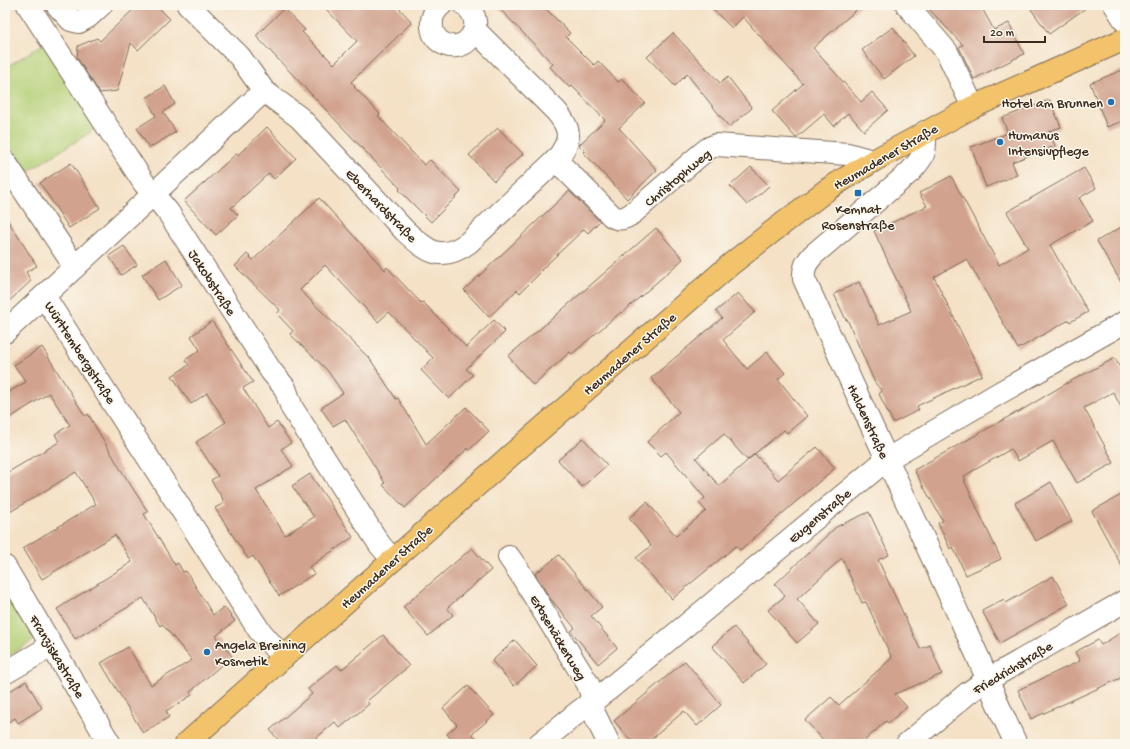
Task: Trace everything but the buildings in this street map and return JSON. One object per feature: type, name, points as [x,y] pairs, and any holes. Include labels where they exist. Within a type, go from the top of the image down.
[{"type":"main road","name":"Heumadener Straße","points":[[186,744],[510,455],[731,264],[828,189],[872,161],[973,107],[1125,39]]},
{"type":"street","name":"Jakobstraße","points":[[28,5],[144,183],[168,212],[271,370],[285,388],[292,408],[380,545],[393,560]]},
{"type":"street","points":[[57,5],[71,20],[79,22],[88,17],[101,5]]},
{"type":"street","name":"Eberhardstraße","points":[[188,5],[240,57],[264,91],[300,118],[409,235],[423,247],[439,254],[459,250],[468,243],[556,160],[565,149],[568,141],[568,133],[565,122],[556,111],[475,30]]},
{"type":"street","points":[[441,5],[434,13],[431,21],[432,29],[435,37],[449,46],[457,46],[465,43],[475,30],[475,18],[465,5]]},
{"type":"street","points":[[907,5],[947,52],[973,107]]},
{"type":"street","points":[[1115,5],[1125,21]]},
{"type":"street","name":"Württembergstraße","points":[[264,91],[44,296],[259,630],[283,658]]},
{"type":"street","name":"Haldenstraße","points":[[925,132],[925,149],[918,163],[910,172],[806,262],[803,271],[804,278],[1016,744]]},
{"type":"street","name":"Christophweg","points":[[556,160],[617,219],[622,219],[634,212],[700,155],[716,145],[848,154],[872,161]]},
{"type":"street","points":[[5,162],[75,267]]},
{"type":"street","points":[[5,332],[44,296]]},
{"type":"street","name":"Eugenstraße","points":[[539,744],[614,685],[886,460],[1125,322]]},
{"type":"street","name":"Erbsenäckerweg","points":[[509,557],[588,684],[591,693],[593,711],[609,744]]},
{"type":"street","name":"Franziskastraße","points":[[5,567],[110,744]]},
{"type":"street","name":"Friedrichstraße","points":[[907,744],[968,693],[1125,601]]},
{"type":"street","points":[[5,673],[51,646]]},
{"type":"green space","points":[[48,41],[102,125],[27,172],[5,137],[5,68]]},
{"type":"green space","points":[[5,588],[36,639],[5,658]]},
{"type":"place","name":"Hotel am Brunnen","points":[[1111,102]]},
{"type":"place","name":"Humanus Intensivpflege","points":[[1000,142]]},
{"type":"place","name":"Kemnat Rosenstraße","points":[[858,193]]},
{"type":"place","name":"Angela Breining Kosmetik","points":[[207,652]]}]
